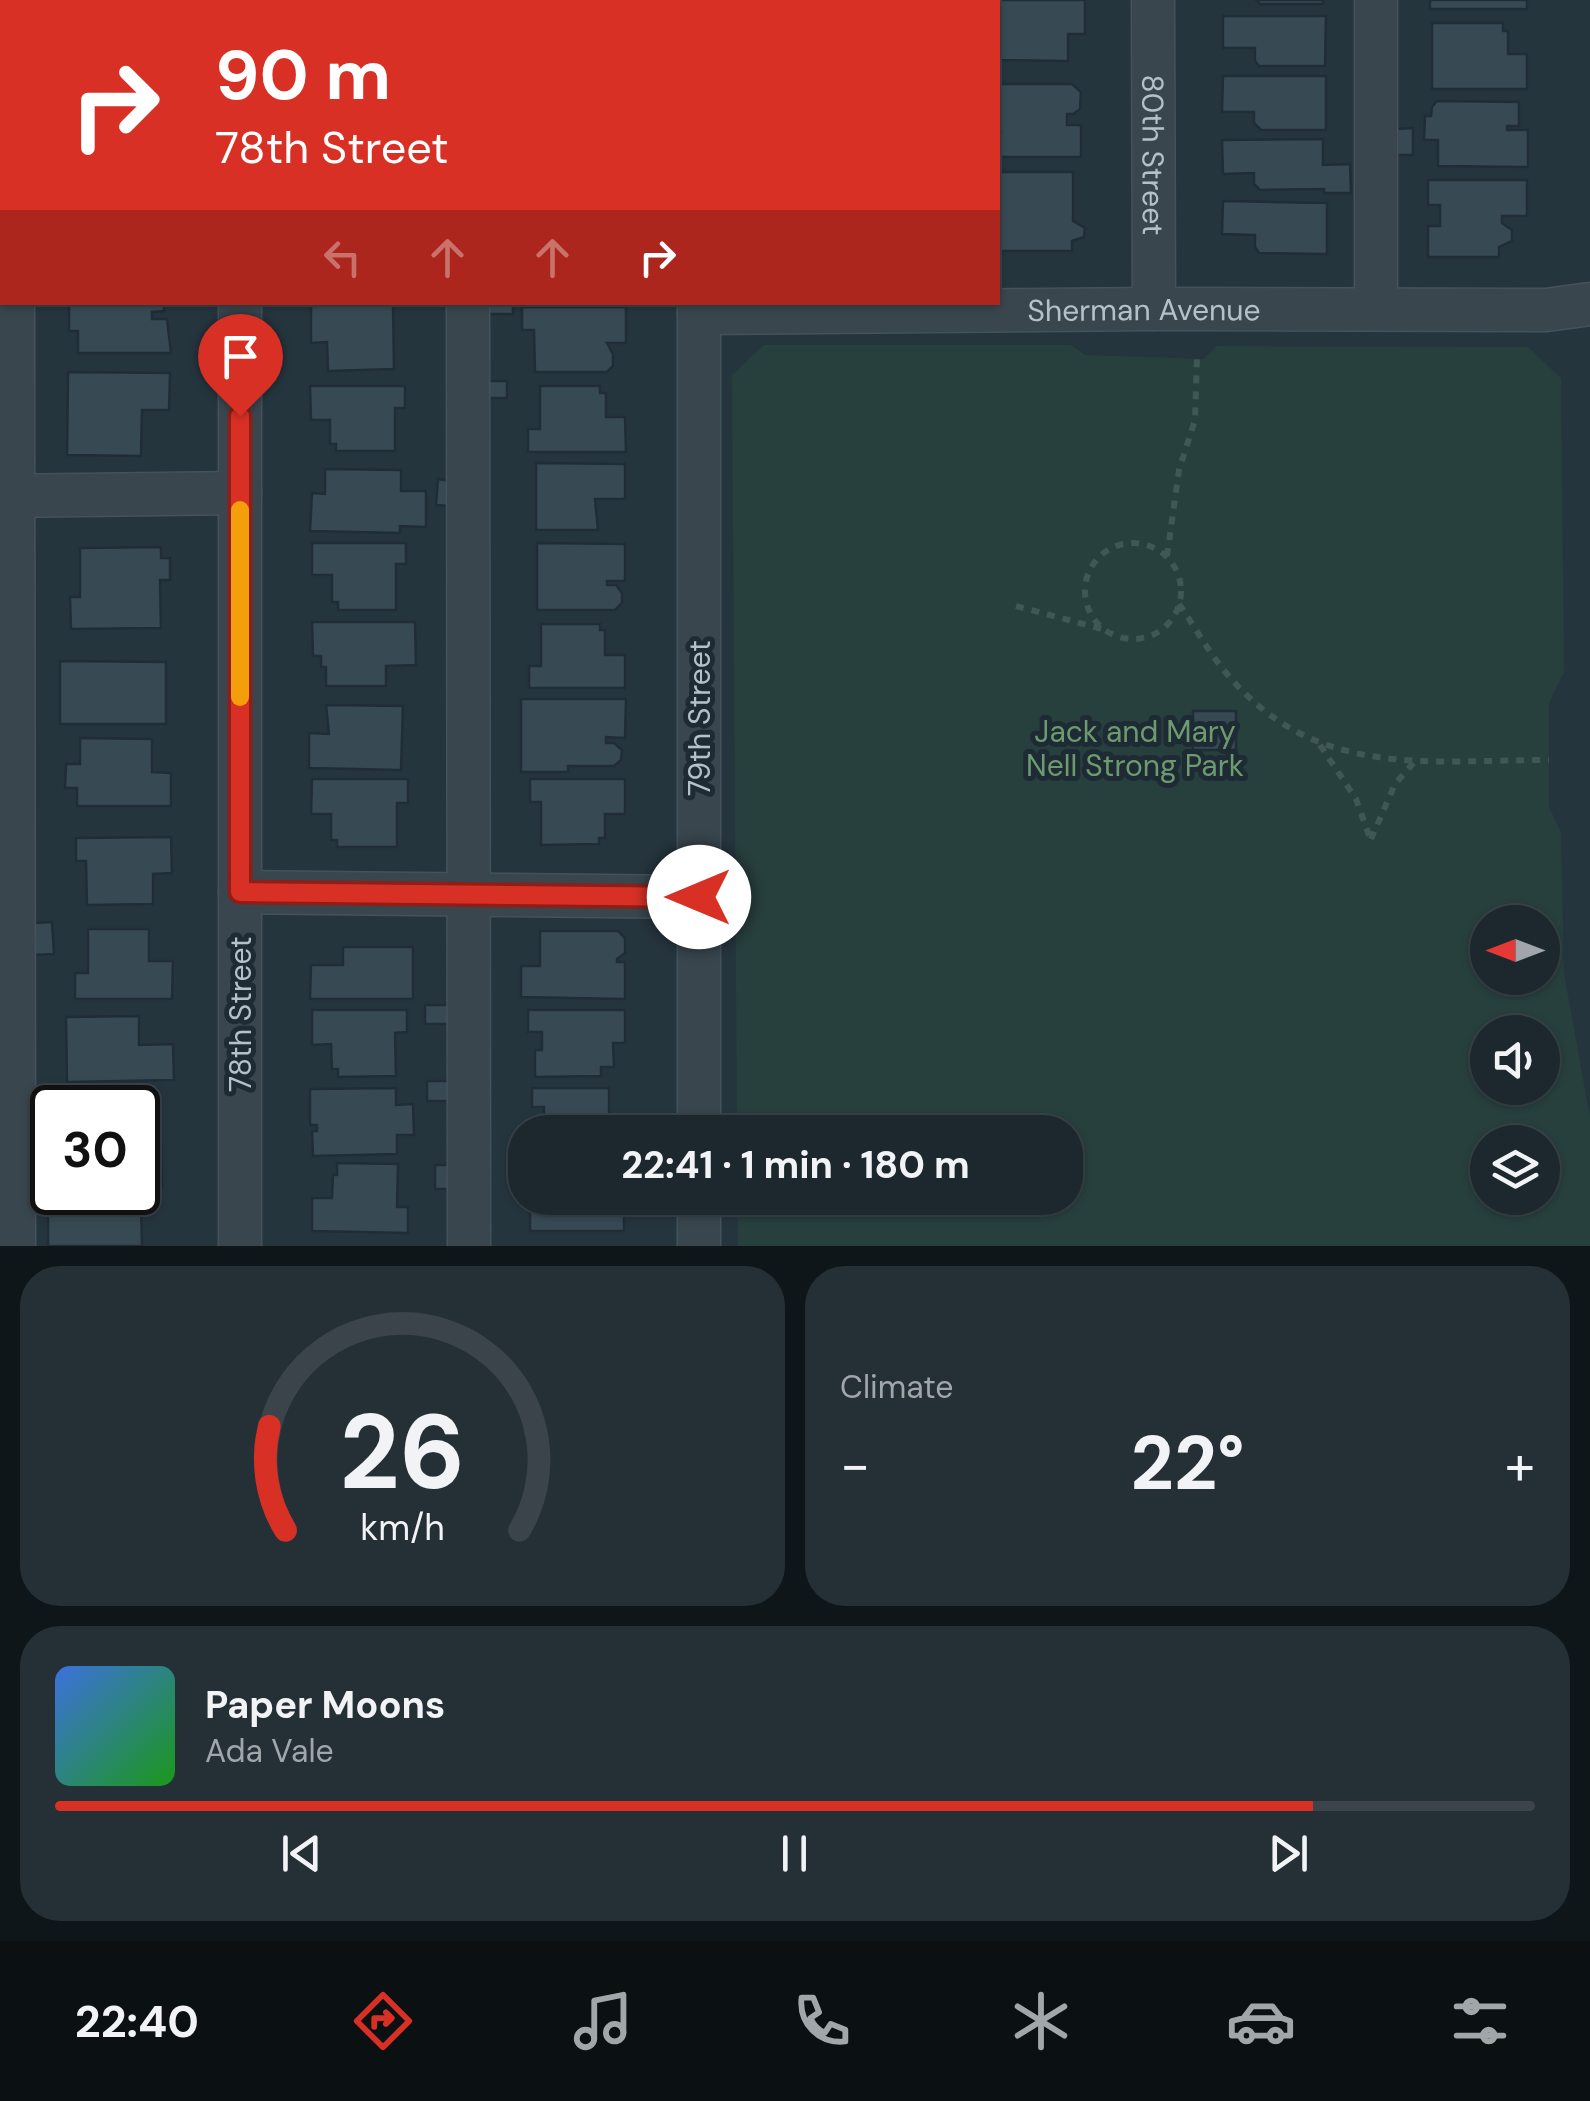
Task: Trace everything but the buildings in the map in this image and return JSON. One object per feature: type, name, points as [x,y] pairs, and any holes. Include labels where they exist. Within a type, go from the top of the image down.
[{"type":"street","name":"80th Street","points":[[1154,0],[1154,308]]},
{"type":"street","points":[[1376,0],[1376,310]]},
{"type":"street","name":"Sherman Avenue","points":[[699,308],[1546,310],[1590,304]]},
{"type":"street","points":[[13,305],[6,496],[14,1246]]},
{"type":"street","name":"78th Street","points":[[240,305],[240,1246]]},
{"type":"street","points":[[468,305],[469,1246]]},
{"type":"street","name":"79th Street","points":[[699,308],[699,1115]]},
{"type":"street","points":[[6,496],[240,493]]},
{"type":"street","points":[[240,892],[699,897]]},
{"type":"street","points":[[699,1215],[699,1246]]},
{"type":"path","points":[[1166,557],[1179,470],[1195,420],[1196,356]]},
{"type":"path","points":[[1016,606],[1120,638],[1137,640],[1153,636],[1166,626],[1179,604],[1180,581],[1166,557],[1151,546],[1137,542],[1121,544],[1096,560],[1084,589],[1086,604],[1103,630]]},
{"type":"path","points":[[1179,604],[1225,672],[1244,692],[1292,730],[1319,744],[1355,755],[1416,760],[1548,760]]},
{"type":"path","points":[[1319,744],[1356,799],[1370,840],[1395,784],[1416,760]]},
{"type":"green space","name":"Jack and Mary Nell Strong Park","points":[[764,345],[1071,345],[1085,355],[1204,359],[1216,346],[1528,347],[1561,378],[1564,672],[1549,703],[1549,807],[1561,832],[1564,973],[1590,1117],[1590,1246],[738,1246],[738,1215],[1083,1215],[1083,1115],[737,1115],[732,375]]},
{"type":"slow traffic","points":[[240,510],[240,697]]},
{"type":"route","points":[[240,416],[240,892],[699,897]]}]
